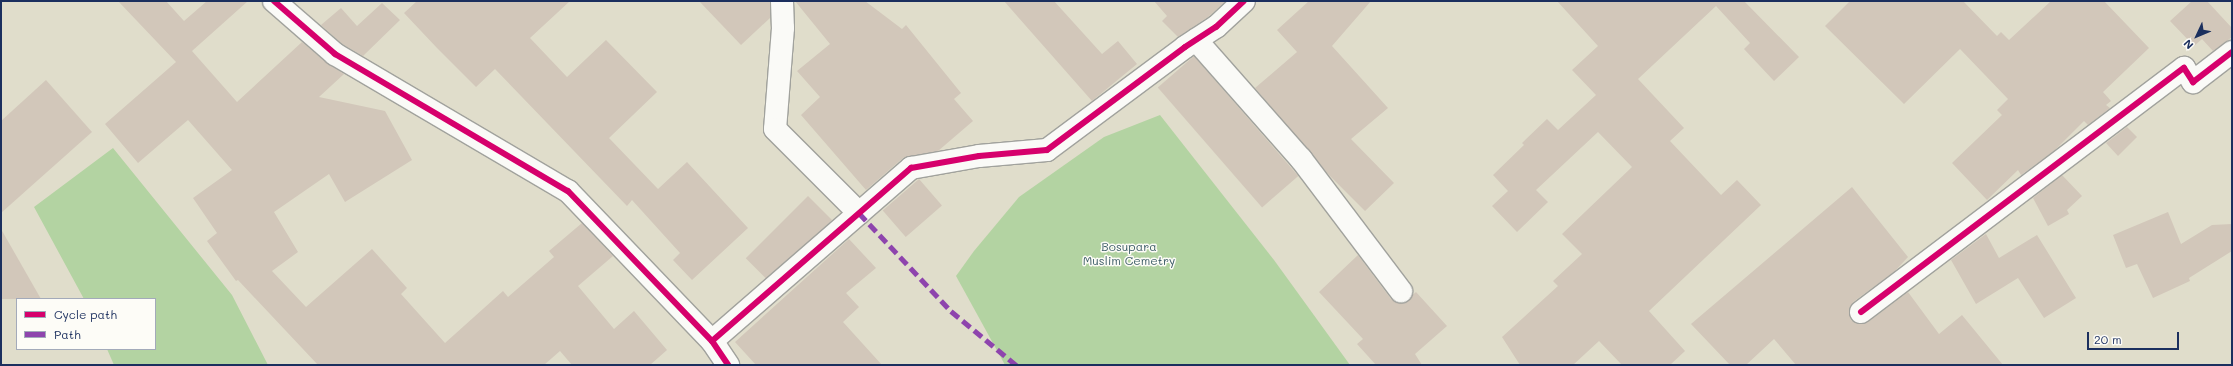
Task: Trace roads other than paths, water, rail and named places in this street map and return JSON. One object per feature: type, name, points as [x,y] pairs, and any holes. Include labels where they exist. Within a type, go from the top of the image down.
[{"type":"street","points":[[274,1],[335,54],[568,191],[712,341],[728,365]]},
{"type":"street","points":[[782,1],[783,28],[775,128],[859,213]]},
{"type":"street","points":[[712,341],[911,168],[979,156],[1047,150],[1196,40],[1216,27],[1244,1]]},
{"type":"street","points":[[1196,40],[1301,159],[1401,291]]},
{"type":"street","points":[[1861,312],[2184,68],[2193,82],[2232,52]]},
{"type":"park label","name":"Bosupara Muslim Cemetry","points":[[1129,254]]}]
